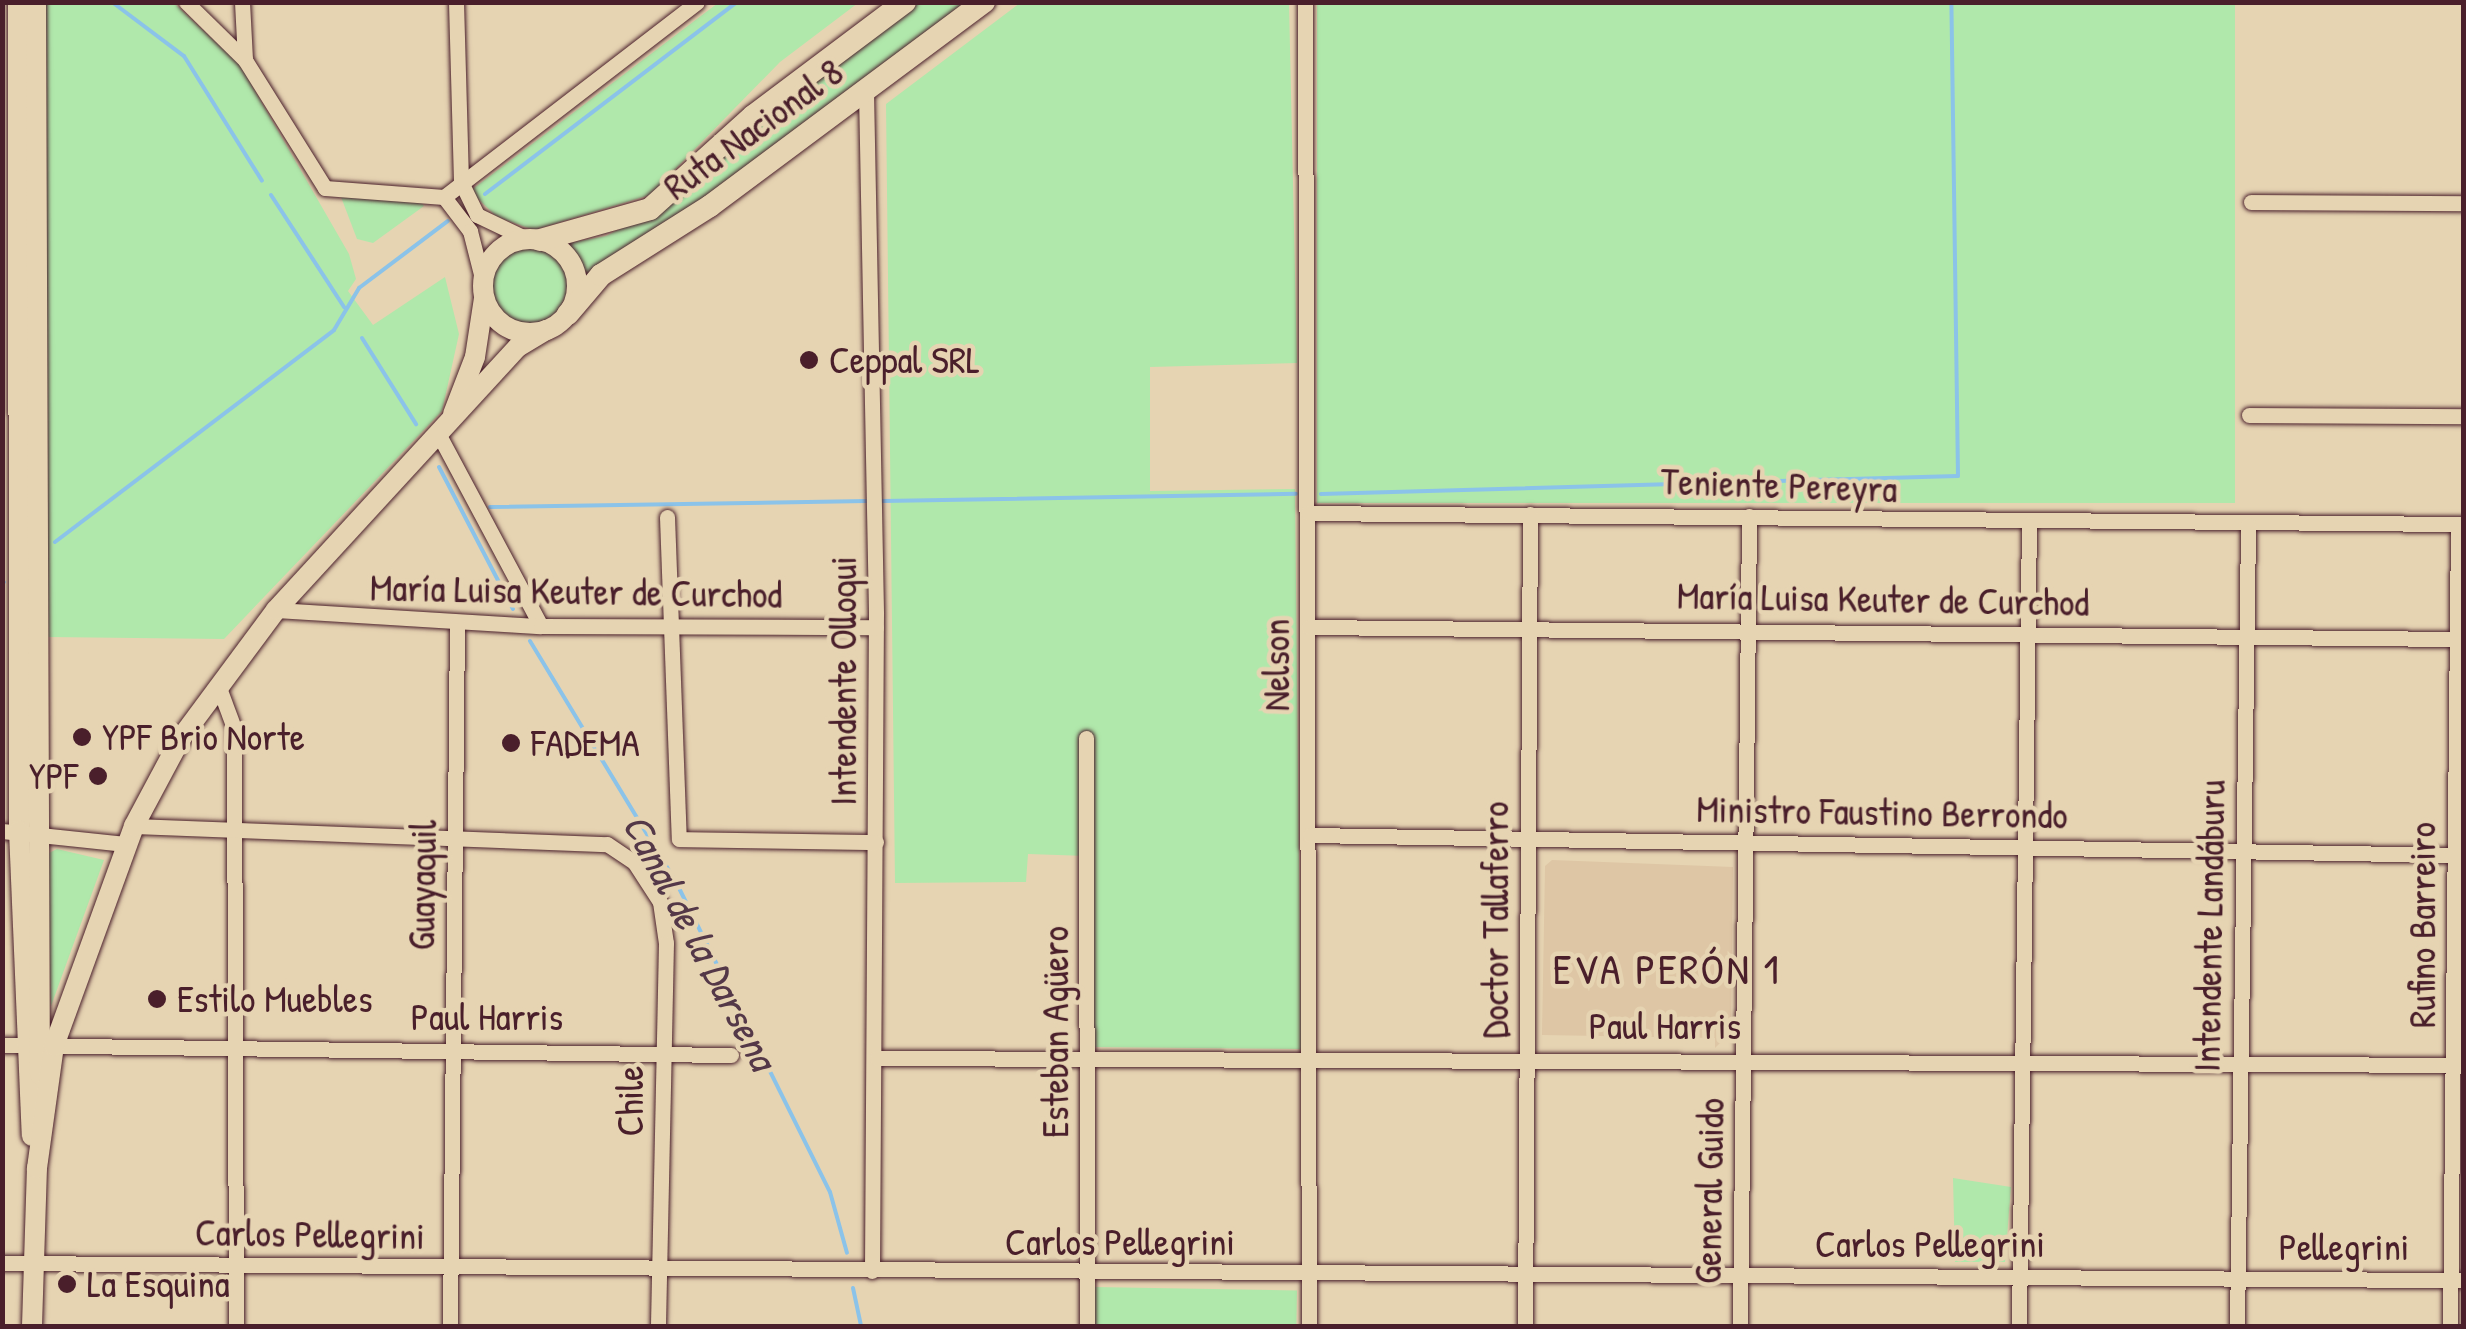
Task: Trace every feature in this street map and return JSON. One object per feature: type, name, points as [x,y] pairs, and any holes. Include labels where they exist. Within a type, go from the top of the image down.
[{"type":"highway","name":"Ruta Nacional 8","points":[[534,240],[650,210],[754,116],[905,2]]},
{"type":"highway","name":"Ruta Nacional 8","points":[[568,314],[601,275],[866,91],[984,2]]},
{"type":"main road","points":[[18,2],[22,396],[42,832],[30,1045],[44,1106],[37,1168],[32,1326]]},
{"type":"main road","points":[[21,185],[36,2]]},
{"type":"main road","points":[[30,1045],[130,835],[218,684],[276,610],[442,435],[518,347],[568,314],[577,290],[572,264],[534,240],[492,258],[483,289],[475,357],[442,435]]},
{"type":"main road","points":[[483,289],[507,328],[546,330]]},
{"type":"main road","points":[[31,636],[11,831],[37,1168]]},
{"type":"street","points":[[186,2],[245,60],[325,188],[444,197],[697,2]]},
{"type":"street","points":[[242,2],[245,60]]},
{"type":"street","points":[[456,2],[461,182],[477,215],[534,240]]},
{"type":"street","points":[[670,2],[670,22]]},
{"type":"street","name":"Nelson","points":[[1305,2],[1309,1326]]},
{"type":"street","name":"Intendente Olloqui","points":[[866,91],[876,627],[877,1058],[872,1272]]},
{"type":"street","points":[[444,197],[470,231],[483,289]]},
{"type":"street","points":[[2252,202],[2464,203]]},
{"type":"street","points":[[2249,415],[2464,416]]},
{"type":"street","points":[[442,435],[541,626]]},
{"type":"street","name":"Teniente Pereyra","points":[[1308,513],[1748,516],[2030,524],[2461,524]]},
{"type":"street","name":"Doctor Tallaferro","points":[[1524,1326],[1530,514]]},
{"type":"street","name":"General Guido","points":[[1740,1326],[1748,516]]},
{"type":"street","points":[[667,517],[666,630],[679,839],[876,842]]},
{"type":"street","points":[[2019,1326],[2030,524]]},
{"type":"street","name":"Rufino Barreiro","points":[[2450,1326],[2457,1280],[2454,854],[2461,524]]},
{"type":"street","name":"Intendente Landáburu","points":[[2237,1326],[2248,526]]},
{"type":"street","name":"María Luisa Keuter de Curchod","points":[[276,610],[458,624],[666,630],[876,627]]},
{"type":"street","name":"Guayaquil","points":[[450,1326],[458,624]]},
{"type":"street","name":"María Luisa Keuter de Curchod","points":[[1309,626],[2458,638]]},
{"type":"street","points":[[218,684],[234,728],[236,1326]]},
{"type":"street","name":"Esteban Agüero","points":[[1086,738],[1087,1326]]},
{"type":"street","points":[[11,831],[130,835],[236,828],[454,836]]},
{"type":"street","name":"Ministro Faustino Berrondo","points":[[1310,835],[2454,854]]},
{"type":"street","name":"Chile","points":[[454,836],[607,844],[646,880],[665,921],[658,1326]]},
{"type":"street","name":"Paul Harris","points":[[30,1045],[663,1051],[731,1055]]},
{"type":"street","name":"Paul Harris","points":[[877,1058],[2453,1065]]},
{"type":"street","name":"Carlos Pellegrini","points":[[2,1263],[1086,1275],[2237,1278]]},
{"type":"street","name":"Pellegrini","points":[[2237,1278],[2457,1280]]},
{"type":"shaded area","points":[[1552,860],[1733,867],[1731,1032],[1715,1048],[1715,1038],[1542,1035],[1545,866]]},
{"type":"green space","points":[[46,3],[174,3],[240,65],[349,254],[356,279],[348,291],[373,325],[445,277],[459,334],[442,411],[224,639],[48,637]]},
{"type":"green space","points":[[718,3],[858,3],[780,62],[650,195],[534,230],[497,217],[470,191]]},
{"type":"green space","points":[[916,3],[964,3],[690,210],[587,274],[569,243],[606,236],[688,194],[748,129]]},
{"type":"green space","points":[[1020,3],[1289,3],[1297,363],[1150,367],[1150,491],[1295,489],[1301,1049],[1088,1047],[1087,856],[1028,854],[1026,882],[895,883],[886,104]]},
{"type":"green space","points":[[1317,3],[2235,3],[2235,503],[1317,503]]},
{"type":"green space","points":[[341,197],[418,198],[424,206],[373,243],[357,239]]},
{"type":"green space","points":[[528,246],[543,249],[555,258],[564,270],[564,300],[555,312],[543,321],[528,324],[513,321],[501,312],[492,300],[489,285],[492,270],[501,258],[513,249]]},
{"type":"green space","points":[[57,849],[104,860],[51,1006],[47,854]]},
{"type":"green space","points":[[1953,1178],[2011,1187],[2005,1262],[1955,1262]]},
{"type":"green space","points":[[1094,1287],[1297,1291],[1296,1326],[1093,1326]]},
{"type":"waterway","name":"Canal de la Darsena","points":[[112,2],[184,56],[262,181]]},
{"type":"waterway","points":[[485,194],[737,2]]},
{"type":"waterway","points":[[1321,494],[1958,476],[1951,2]]},
{"type":"waterway","name":"Canal de la Darsena","points":[[271,195],[344,307]]},
{"type":"waterway","points":[[55,542],[334,330],[359,288],[448,221]]},
{"type":"waterway","name":"Canal de la Darsena","points":[[362,338],[416,424]]},
{"type":"waterway","name":"Canal de la Darsena","points":[[439,467],[513,609]]},
{"type":"waterway","points":[[883,501],[1296,494]]},
{"type":"waterway","points":[[490,507],[867,501]]},
{"type":"waterway","name":"Canal de la Darsena","points":[[530,641],[675,880],[830,1192],[847,1253]]},
{"type":"waterway","name":"Canal de la Darsena","points":[[853,1288],[861,1326]]},
{"type":"place","name":"Ceppal SRL","points":[[809,360]]},
{"type":"place","name":"YPF Brio Norte","points":[[82,737]]},
{"type":"place","name":"FADEMA","points":[[511,743]]},
{"type":"place","name":"YPF","points":[[98,776]]},
{"type":"place","name":"Estilo Muebles","points":[[157,999]]},
{"type":"place","name":"La Esquina","points":[[67,1284]]},
{"type":"district","name":"EVA PERÓN 1","points":[[1667,969]]}]
